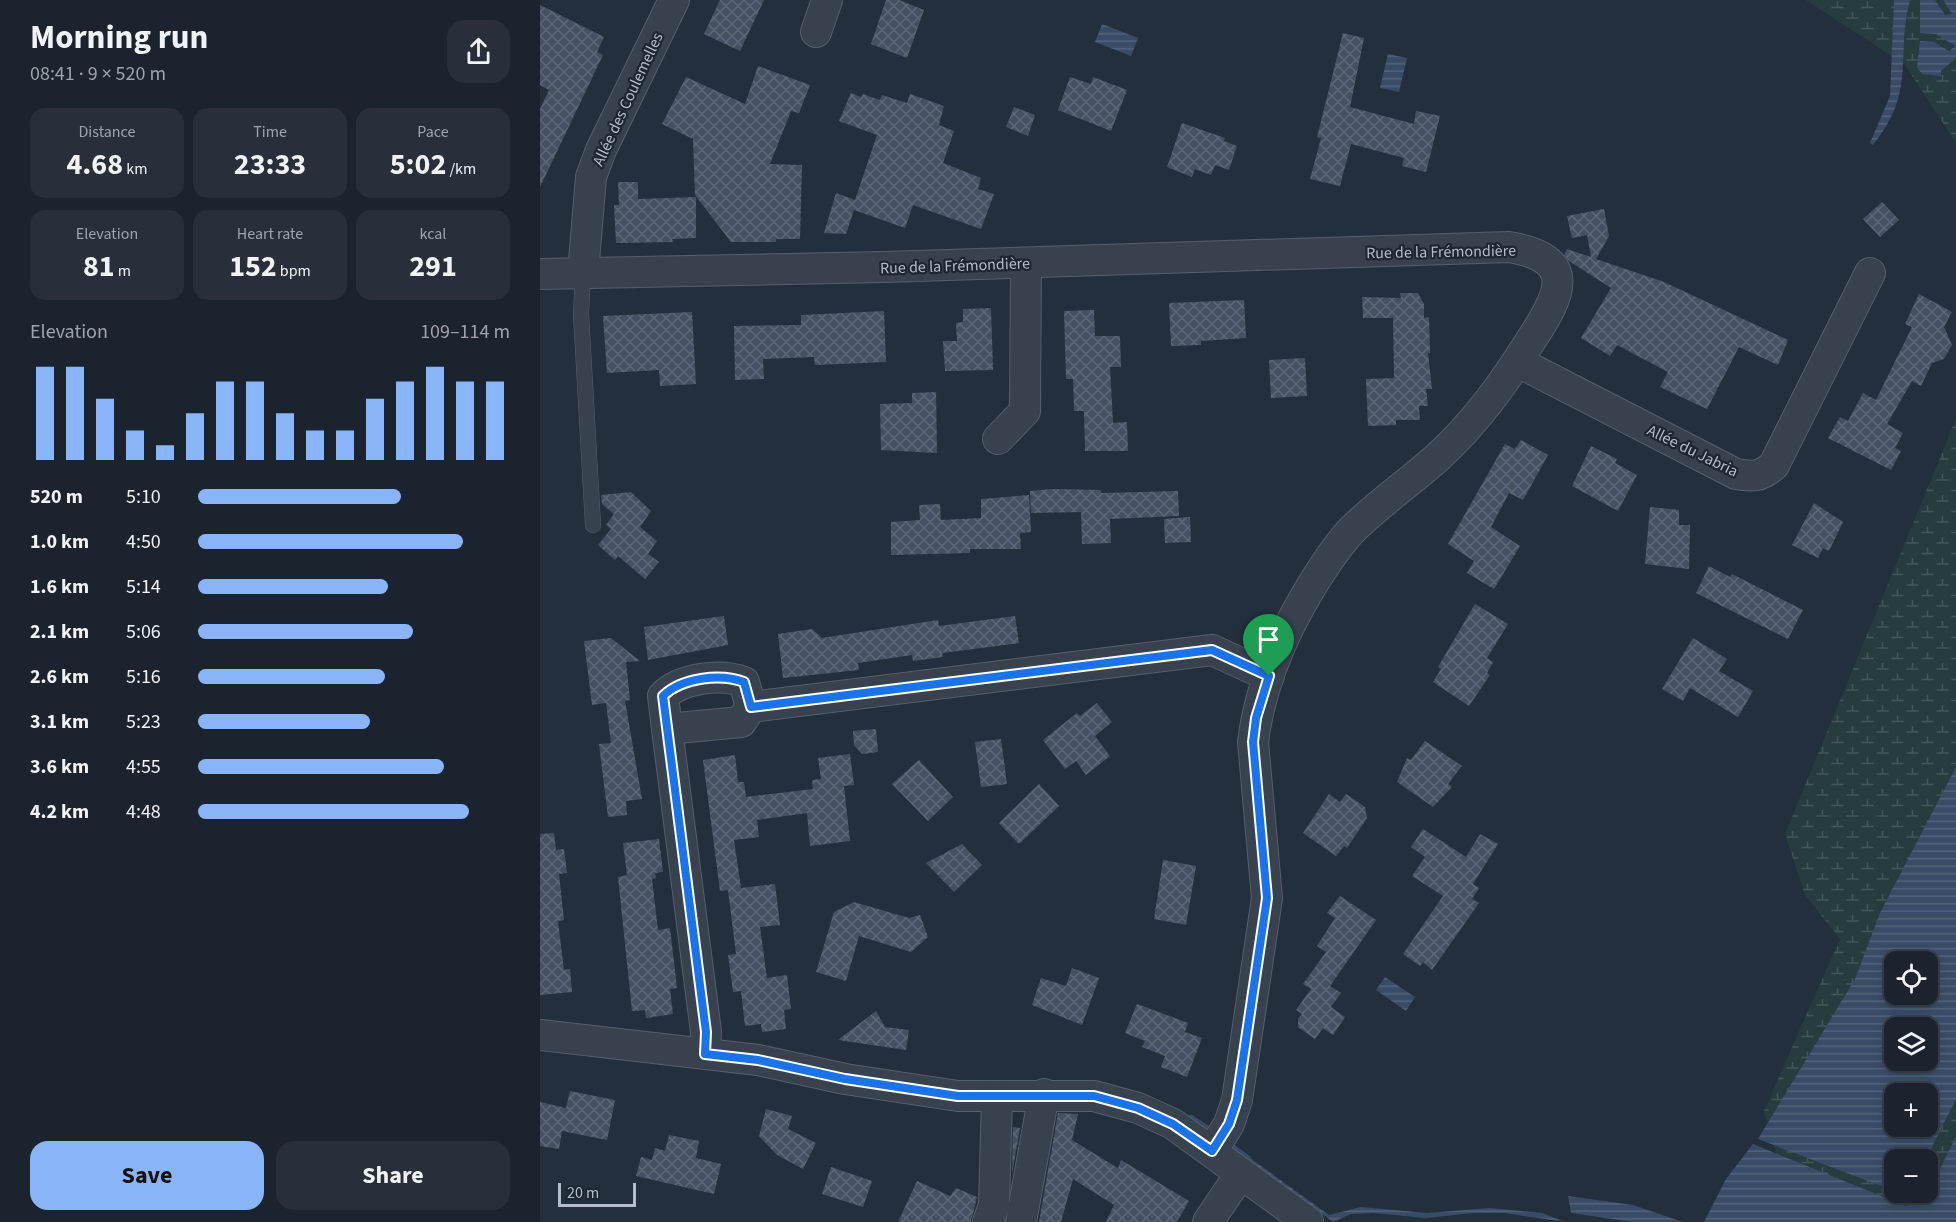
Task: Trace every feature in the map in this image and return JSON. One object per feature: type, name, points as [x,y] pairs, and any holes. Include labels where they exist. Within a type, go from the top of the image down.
[{"type":"street","name":"Allée des Coulemelles","points":[[583,273],[591,177],[601,150],[674,0]]},
{"type":"street","points":[[816,32],[827,0]]},
{"type":"street","name":"Rue de la Frémondière","points":[[540,274],[1026,263],[1509,248],[1527,250],[1545,258],[1556,271],[1559,288],[1550,311],[1496,396],[1438,456],[1353,528],[1309,592],[1286,634],[1269,676],[1256,718],[1253,742],[1267,898],[1237,1100],[1219,1140]]},
{"type":"street","points":[[998,439],[1025,411],[1026,263]]},
{"type":"street","name":"Allée du Jabria","points":[[1518,362],[1736,474],[1753,477],[1764,474],[1774,465],[1870,273]]},
{"type":"street","points":[[667,729],[741,722],[751,707],[1212,650],[1269,676]]},
{"type":"street","points":[[705,1054],[706,1032],[663,696],[683,682],[734,678],[744,682],[751,707]]},
{"type":"street","points":[[540,1035],[758,1060],[906,1090],[958,1096],[997,1097],[1044,1094],[1094,1096],[1138,1108],[1173,1124],[1219,1140],[1241,1173],[1308,1222]]},
{"type":"street","points":[[1021,1222],[1044,1094]]},
{"type":"street","points":[[988,1222],[994,1205],[997,1097]]},
{"type":"street","points":[[1208,1222],[1241,1173]]},
{"type":"lane","points":[[583,273],[581,314],[593,525]]},
{"type":"green space","points":[[1806,0],[1956,0],[1956,143],[1905,65]]},
{"type":"green space","points":[[1956,419],[1956,1222],[1730,1222],[1778,1160],[1764,1111],[1840,939],[1805,895],[1785,834]]},
{"type":"water","points":[[1894,0],[1910,0],[1900,91],[1887,125],[1873,145],[1870,143],[1890,96]]},
{"type":"water","points":[[1920,0],[1935,0],[1945,15],[1952,14],[1943,0],[1956,0],[1956,58],[1941,71],[1941,76],[1922,74],[1917,67],[1920,41],[1934,42],[1949,51],[1955,46],[1936,34],[1920,33]]},
{"type":"water","points":[[1102,24],[1138,38],[1131,56],[1095,42]]},
{"type":"water","points":[[1388,54],[1407,58],[1399,92],[1380,88]]},
{"type":"water","points":[[1956,767],[1956,1099],[1938,1135],[1938,1083],[1884,1083],[1884,1137],[1937,1137],[1931,1149],[1884,1149],[1884,1187],[1758,1139],[1855,979],[1880,913]]},
{"type":"water","points":[[1385,977],[1415,997],[1406,1011],[1376,990]]},
{"type":"water","points":[[1956,1137],[1956,1222],[1704,1222],[1726,1179],[1753,1144],[1884,1197],[1884,1203],[1899,1203],[1906,1206],[1912,1203],[1938,1203],[1938,1172]]},
{"type":"water","points":[[1250,1158],[1329,1215],[1361,1207],[1427,1213],[1490,1208],[1542,1213],[1565,1222],[1504,1213],[1474,1213],[1425,1218],[1374,1213],[1351,1214],[1333,1222],[1248,1160]]},
{"type":"water","points":[[1568,1196],[1633,1205],[1683,1222],[1632,1222],[1571,1213]]},
{"type":"building","points":[[720,0],[764,0],[740,51],[704,34]]},
{"type":"building","points":[[886,0],[899,0],[924,10],[907,58],[871,44]]},
{"type":"building","points":[[540,5],[604,37],[597,52],[603,55],[540,187],[540,109],[549,90],[540,85]]},
{"type":"building","points":[[1343,33],[1364,38],[1350,107],[1414,124],[1416,111],[1440,116],[1426,172],[1402,166],[1404,158],[1351,144],[1340,186],[1310,179],[1321,138],[1317,137]]},
{"type":"building","points":[[758,66],[810,85],[799,113],[791,111],[770,164],[802,165],[800,239],[776,239],[776,242],[731,242],[695,195],[693,139],[662,124],[686,77],[745,104]]},
{"type":"building","points":[[1070,77],[1091,84],[1093,77],[1127,90],[1111,131],[1058,110]]},
{"type":"building","points":[[851,93],[861,97],[863,94],[880,100],[882,95],[907,103],[910,94],[944,106],[939,125],[954,131],[943,163],[981,178],[978,189],[994,194],[981,229],[913,205],[905,228],[854,210],[846,234],[824,233],[836,193],[855,200],[877,135],[839,121]]},
{"type":"building","points":[[1014,107],[1035,115],[1028,136],[1006,127]]},
{"type":"building","points":[[1182,123],[1225,138],[1224,141],[1237,146],[1229,170],[1215,165],[1211,175],[1195,169],[1192,177],[1167,167]]},
{"type":"building","points":[[618,182],[638,182],[638,199],[696,197],[696,238],[672,239],[673,242],[616,243],[614,205],[619,205]]},
{"type":"building","points":[[1882,202],[1899,220],[1880,237],[1863,219]]},
{"type":"building","points":[[1604,209],[1609,236],[1596,259],[1664,282],[1788,340],[1778,365],[1739,347],[1707,409],[1660,387],[1668,372],[1617,345],[1610,356],[1581,338],[1611,288],[1569,261],[1564,255],[1567,249],[1591,257],[1587,235],[1572,238],[1567,216]]},
{"type":"building","points":[[1400,293],[1418,293],[1424,304],[1424,318],[1429,317],[1430,353],[1428,353],[1432,389],[1426,389],[1428,406],[1419,406],[1420,420],[1396,420],[1396,425],[1368,426],[1366,379],[1394,378],[1393,318],[1363,318],[1362,297],[1401,298]]},
{"type":"building","points":[[1919,294],[1952,312],[1944,327],[1952,345],[1944,359],[1932,363],[1921,386],[1912,381],[1887,424],[1903,433],[1895,448],[1901,451],[1891,470],[1828,438],[1840,417],[1848,421],[1863,393],[1876,400],[1912,327],[1905,324]]},
{"type":"building","points":[[1244,300],[1246,338],[1201,341],[1201,345],[1171,346],[1169,303]]},
{"type":"building","points":[[991,308],[993,370],[945,371],[943,341],[957,341],[956,323],[963,322],[963,309]]},
{"type":"building","points":[[1094,310],[1095,336],[1120,336],[1121,367],[1110,367],[1113,423],[1127,422],[1128,451],[1085,451],[1084,411],[1074,411],[1073,379],[1066,379],[1064,311]]},
{"type":"building","points":[[884,311],[886,362],[815,365],[814,357],[763,359],[764,379],[735,380],[734,326],[801,325],[801,315]]},
{"type":"building","points":[[692,312],[696,384],[660,386],[659,370],[607,373],[603,316]]},
{"type":"building","points":[[1305,358],[1307,396],[1271,398],[1269,360]]},
{"type":"building","points":[[936,392],[937,453],[881,450],[880,404],[912,403],[912,393]]},
{"type":"building","points":[[1521,440],[1548,455],[1523,500],[1509,493],[1491,527],[1520,546],[1494,589],[1467,573],[1474,561],[1448,544],[1505,444],[1515,449]]},
{"type":"building","points":[[1591,446],[1617,459],[1615,463],[1637,475],[1618,511],[1572,486]]},
{"type":"building","points":[[1101,490],[1101,493],[1178,491],[1179,516],[1110,519],[1111,543],[1082,544],[1081,512],[1031,513],[1030,491]]},
{"type":"building","points":[[631,492],[651,511],[640,527],[657,541],[648,554],[659,562],[645,579],[618,556],[615,560],[598,545],[611,529],[606,525],[614,514],[602,504],[601,495]]},
{"type":"building","points":[[1029,495],[1031,532],[1020,533],[1021,549],[970,549],[970,553],[891,555],[891,522],[920,520],[919,505],[940,504],[941,520],[981,518],[981,499]]},
{"type":"building","points":[[1814,503],[1843,522],[1829,551],[1823,548],[1818,558],[1792,545]]},
{"type":"building","points":[[1650,507],[1679,510],[1679,525],[1690,525],[1689,569],[1645,564]]},
{"type":"building","points":[[1190,517],[1191,542],[1165,543],[1164,519]]},
{"type":"building","points":[[1709,566],[1730,577],[1732,574],[1803,610],[1788,639],[1696,593]]},
{"type":"building","points":[[1475,604],[1508,624],[1487,658],[1493,662],[1487,673],[1490,675],[1469,706],[1433,682],[1441,669],[1438,667]]},
{"type":"building","points":[[724,616],[728,645],[648,660],[644,627]]},
{"type":"building","points":[[1015,616],[1019,643],[942,653],[943,657],[913,661],[912,655],[858,663],[859,670],[783,678],[778,634],[812,629],[822,638],[938,620],[939,626]]},
{"type":"building","points":[[611,638],[640,661],[626,662],[630,700],[625,701],[642,799],[626,801],[627,815],[608,817],[599,744],[611,743],[606,703],[592,705],[584,641]]},
{"type":"building","points":[[1693,638],[1727,659],[1719,671],[1753,691],[1738,717],[1690,688],[1683,701],[1662,689]]},
{"type":"building","points":[[1097,703],[1112,722],[1095,736],[1110,756],[1086,775],[1076,761],[1065,769],[1043,740],[1077,713],[1080,716]]},
{"type":"building","points":[[876,729],[878,752],[862,754],[854,745],[853,731]]},
{"type":"building","points":[[1001,739],[1007,784],[981,787],[975,742]]},
{"type":"building","points":[[1425,741],[1462,766],[1448,784],[1452,787],[1433,807],[1397,782],[1407,758],[1411,760]]},
{"type":"building","points":[[850,754],[854,785],[844,786],[850,841],[810,846],[807,813],[757,820],[759,837],[734,840],[741,888],[775,884],[780,925],[760,927],[767,978],[787,975],[791,1009],[784,1010],[786,1029],[762,1032],[761,1024],[745,1026],[741,991],[733,992],[728,955],[736,954],[728,890],[720,891],[703,760],[735,755],[738,782],[744,782],[746,797],[813,789],[812,780],[821,779],[818,758]]},
{"type":"building","points":[[919,760],[953,797],[928,821],[892,784]]},
{"type":"building","points":[[1039,784],[1059,806],[1019,844],[999,823]]},
{"type":"building","points":[[1329,794],[1340,802],[1346,794],[1365,807],[1367,818],[1347,848],[1344,846],[1336,856],[1303,833]]},
{"type":"building","points":[[1423,829],[1466,857],[1480,834],[1498,844],[1473,884],[1479,888],[1472,899],[1479,903],[1432,970],[1423,962],[1420,966],[1403,954],[1443,896],[1412,876],[1425,857],[1411,847]]},
{"type":"building","points":[[554,833],[556,850],[564,849],[567,873],[559,874],[564,920],[558,921],[564,970],[570,969],[572,992],[540,995],[540,834]]},
{"type":"building","points":[[659,839],[663,872],[655,873],[656,878],[652,879],[658,930],[670,928],[677,988],[670,989],[673,1014],[646,1018],[645,1010],[632,1011],[618,877],[627,875],[623,843]]},
{"type":"building","points":[[962,844],[982,865],[954,892],[926,863]]},
{"type":"building","points":[[1163,860],[1196,866],[1186,925],[1154,919]]},
{"type":"building","points":[[1340,896],[1376,920],[1330,986],[1341,993],[1331,1007],[1345,1017],[1333,1035],[1323,1028],[1315,1039],[1298,1027],[1298,1019],[1302,1014],[1296,1010],[1311,989],[1303,984],[1326,952],[1317,946],[1335,918],[1327,913]]},
{"type":"building","points":[[854,902],[909,918],[920,915],[928,937],[911,952],[859,936],[846,981],[816,972],[834,912]]},
{"type":"building","points":[[1072,968],[1099,978],[1082,1025],[1032,1005],[1041,978],[1066,986]]},
{"type":"building","points":[[1137,1004],[1188,1023],[1185,1032],[1202,1038],[1187,1077],[1161,1067],[1165,1056],[1142,1047],[1145,1041],[1125,1033]]},
{"type":"building","points":[[876,1011],[885,1027],[909,1030],[906,1050],[838,1040]]},
{"type":"building","points":[[570,1091],[615,1100],[607,1140],[562,1131],[559,1149],[540,1146],[540,1102],[566,1108]]},
{"type":"building","points":[[766,1109],[792,1116],[788,1129],[816,1143],[803,1169],[777,1155],[759,1136]]},
{"type":"building","points":[[1058,1113],[1078,1114],[1072,1140],[1118,1168],[1121,1160],[1189,1201],[1177,1222],[1106,1222],[1114,1205],[1073,1179],[1061,1222],[1039,1222]]},
{"type":"building","points":[[1013,1127],[1020,1128],[1012,1174]]},
{"type":"building","points":[[669,1135],[699,1141],[696,1158],[721,1164],[714,1194],[636,1176],[641,1157],[652,1160],[655,1148],[665,1151]]},
{"type":"building","points":[[831,1167],[872,1181],[863,1207],[822,1194]]},
{"type":"building","points":[[917,1181],[950,1196],[956,1188],[977,1197],[971,1222],[898,1222]]},
{"type":"waterway","points":[[1191,1119],[1214,1134]]},
{"type":"waterway","points":[[1223,1141],[1248,1160]]},
{"type":"route","points":[[1212,650],[1269,676],[1262,693],[1253,742],[1267,898],[1237,1100],[1229,1124],[1212,1151],[1173,1124],[1138,1108],[1094,1096],[1044,1094],[997,1097],[958,1096],[906,1090],[758,1060],[705,1054],[706,1032],[663,696],[670,689],[683,682],[734,678],[744,682],[751,707],[1212,650]]}]
